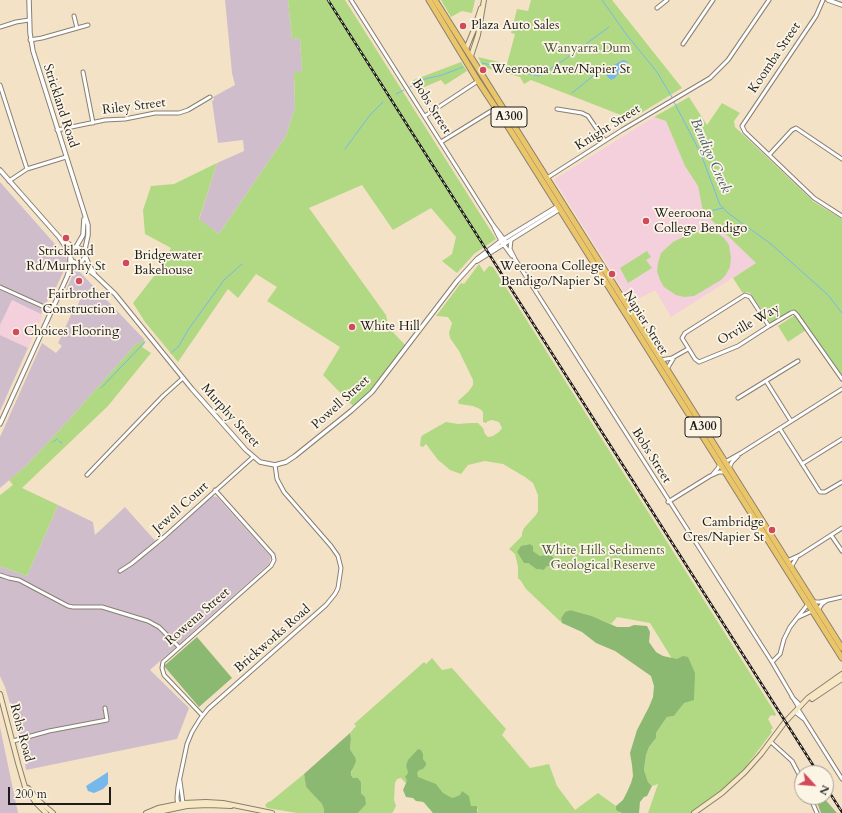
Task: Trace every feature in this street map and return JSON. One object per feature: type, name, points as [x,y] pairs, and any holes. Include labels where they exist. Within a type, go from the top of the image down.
[{"type":"highway","name":"Napier Street","points":[[429,0],[478,81],[547,178],[561,206],[649,340],[727,470],[739,494],[803,596],[811,603]]},
{"type":"highway","name":"Napier Street","points":[[435,0],[658,366],[722,462]]},
{"type":"highway","points":[[466,49],[465,55],[478,81]]},
{"type":"highway","points":[[649,340],[660,363],[658,366]]},
{"type":"highway","points":[[722,462],[739,494]]},
{"type":"highway","name":"Napier Street","points":[[727,470],[737,481],[788,561],[842,658]]},
{"type":"highway","points":[[737,481],[751,507],[749,510]]},
{"type":"highway","points":[[788,561],[787,565],[803,596]]},
{"type":"highway","name":"Napier Street","points":[[815,610],[842,648]]},
{"type":"main road","points":[[466,49],[484,0]]},
{"type":"main road","points":[[470,56],[478,35],[484,0]]},
{"type":"main road","points":[[694,813],[716,798],[736,781],[754,762],[799,708],[818,690],[842,674]]},
{"type":"main road","points":[[799,708],[842,679]]},
{"type":"main road","name":"Rohs Road","points":[[0,694],[22,777],[31,798],[46,813]]},
{"type":"main road","name":"Rohs Road","points":[[22,777],[34,796],[53,813]]},
{"type":"main road","points":[[154,813],[183,805],[208,805],[243,807],[272,813]]},
{"type":"main road","points":[[146,813],[158,808],[178,806]]},
{"type":"street","name":"Strickland Road","points":[[29,0],[30,40],[88,231],[85,254]]},
{"type":"street","name":"Bobs Street","points":[[352,0],[668,502],[696,542],[772,662],[805,720],[842,778]]},
{"type":"street","points":[[657,8],[666,0]]},
{"type":"street","points":[[683,44],[713,0]]},
{"type":"street","name":"Knight Street","points":[[547,178],[605,141],[710,78],[725,63],[769,0]]},
{"type":"street","name":"Koomba Street","points":[[769,155],[745,132],[742,126],[816,16],[823,0]]},
{"type":"street","points":[[828,0],[842,6]]},
{"type":"street","points":[[74,16],[77,28]]},
{"type":"street","points":[[0,27],[29,20]]},
{"type":"street","points":[[30,40],[88,25]]},
{"type":"street","points":[[83,72],[93,123]]},
{"type":"street","points":[[425,116],[478,81]]},
{"type":"street","points":[[0,85],[27,169]]},
{"type":"street","name":"Riley Street","points":[[58,130],[105,120],[125,119],[155,113],[184,112],[210,97]]},
{"type":"street","points":[[441,142],[496,108]]},
{"type":"street","points":[[557,109],[582,113],[588,116],[605,141]]},
{"type":"street","points":[[842,159],[796,128],[792,130],[769,155],[817,200],[842,216]]},
{"type":"street","points":[[9,181],[27,169],[66,157]]},
{"type":"street","points":[[0,170],[59,237],[67,248],[70,257],[74,262],[79,263]]},
{"type":"street","name":"Powell Street","points":[[504,242],[511,239],[561,206]]},
{"type":"street","name":"Powell Street","points":[[275,465],[282,464],[295,456],[372,392],[457,281],[480,256],[561,206]]},
{"type":"street","name":"Strickland Road","points":[[76,248],[83,235],[84,216]]},
{"type":"street","points":[[59,237],[76,248],[82,249],[85,254],[84,260],[79,263],[67,277]]},
{"type":"street","name":"Bobs Street","points":[[511,239],[510,249],[515,259]]},
{"type":"street","points":[[0,424],[67,277],[71,251],[76,248]]},
{"type":"street","name":"Murphy Street","points":[[85,254],[89,265],[96,276]]},
{"type":"street","name":"Murphy Street","points":[[79,263],[96,276],[124,305],[183,378],[252,457],[263,464],[275,465]]},
{"type":"street","points":[[0,287],[52,310]]},
{"type":"street","points":[[666,369],[670,362],[688,349],[682,338],[683,334],[745,295],[750,297],[769,326]]},
{"type":"street","name":"Orville Way","points":[[688,349],[696,361],[700,362],[738,346],[794,312],[842,379]]},
{"type":"street","points":[[661,360],[676,357]]},
{"type":"street","points":[[738,398],[798,361]]},
{"type":"street","points":[[87,475],[163,396],[183,378]]},
{"type":"street","points":[[766,381],[792,421]]},
{"type":"street","points":[[710,476],[722,462],[741,453],[842,389]]},
{"type":"street","points":[[780,429],[820,492],[825,492],[842,482]]},
{"type":"street","points":[[802,464],[842,439]]},
{"type":"street","points":[[668,502],[710,476],[727,470],[732,462],[741,453]]},
{"type":"street","name":"Jewell Court","points":[[120,571],[135,561],[164,537],[252,457]]},
{"type":"street","name":"Brickworks Road","points":[[202,716],[331,600],[338,588],[341,568],[338,556],[281,487],[276,475],[275,465]]},
{"type":"street","name":"Rowena Street","points":[[202,716],[162,672],[163,662],[271,566],[274,560],[273,555],[215,490]]},
{"type":"street","points":[[791,567],[795,559],[800,555],[842,528]]},
{"type":"street","points":[[831,535],[842,551]]},
{"type":"street","points":[[788,561],[800,555]]},
{"type":"street","points":[[0,575],[19,580],[68,606],[102,607],[148,621],[159,627],[180,647]]},
{"type":"street","points":[[772,662],[780,654],[786,634],[796,619],[811,603],[842,597]]},
{"type":"street","points":[[796,619],[805,613],[815,610],[823,603],[831,599]]},
{"type":"street","points":[[13,741],[49,731],[107,720],[105,708]]},
{"type":"street","points":[[178,806],[178,787],[190,738],[202,716]]},
{"type":"street","points":[[770,742],[792,761],[794,765]]},
{"type":"street","points":[[181,772],[180,788],[183,805]]},
{"type":"shaded area","points":[[225,0],[288,0],[292,39],[300,38],[302,72],[294,72],[295,108],[286,136],[219,234],[199,220],[217,163],[244,151],[243,140],[218,143],[212,101],[214,100],[213,97],[235,85],[232,73]]},
{"type":"shaded area","name":"Weeroona College Bendigo","points":[[654,117],[666,121],[685,166],[698,186],[703,212],[756,263],[671,317],[655,290],[631,303],[555,181],[555,179]]},
{"type":"shaded area","points":[[0,182],[62,252],[68,262],[51,298],[48,300],[41,314],[12,300],[0,325]]},
{"type":"shaded area","points":[[77,269],[144,339],[140,345],[137,343],[26,466],[0,488],[0,437],[42,343],[56,353],[62,346],[58,343],[75,306],[77,307],[81,297],[66,290],[75,270]]},
{"type":"shaded area","points":[[12,300],[42,314],[28,348],[0,335],[0,325]]},
{"type":"shaded area","points":[[0,335],[28,348],[0,411]]},
{"type":"shaded area","points":[[212,496],[217,497],[271,557],[269,564],[150,670],[189,708],[177,739],[26,770],[20,737],[5,687],[0,676],[0,566],[27,576],[58,505],[93,522],[95,535],[125,507],[159,545]]},
{"type":"shaded area","points":[[0,727],[18,813],[0,813]]},
{"type":"green space","points":[[288,0],[345,0],[496,239],[474,254],[457,273],[442,261],[452,254],[456,237],[431,208],[393,230],[362,185],[309,208],[386,315],[389,328],[407,347],[372,392],[355,408],[323,375],[340,347],[267,301],[277,287],[256,274],[238,298],[228,289],[178,362],[145,322],[133,303],[161,267],[171,248],[145,234],[143,210],[151,186],[174,184],[217,163],[199,219],[219,234],[286,136],[295,108],[294,72],[302,72],[300,38],[292,39]]},
{"type":"green space","points":[[441,0],[475,0],[472,13],[462,11],[451,17]]},
{"type":"green space","name":"Wanyarra Dum","points":[[531,0],[612,0],[682,88],[631,119],[531,80],[524,84],[520,77],[483,67],[478,57],[507,64],[515,34],[511,33],[517,9],[528,11]]},
{"type":"green space","points":[[461,62],[467,71],[445,85],[441,80],[417,90],[411,81]]},
{"type":"green space","points":[[689,97],[707,125],[722,103],[740,113],[734,121],[735,127],[814,202],[842,219],[842,376],[796,311],[792,310],[773,322],[770,322],[750,293],[742,292],[733,278],[756,263],[703,212],[698,186],[685,166],[666,121],[654,117]]},
{"type":"green space","points":[[706,230],[716,232],[724,238],[729,245],[731,258],[730,267],[721,280],[694,296],[684,297],[676,295],[664,287],[660,280],[657,271],[661,253],[673,242],[695,231]]},
{"type":"green space","points":[[647,251],[651,257],[646,260],[652,268],[628,283],[620,268]]},
{"type":"green space","name":"White Hills Sediments Geological Reserve","points":[[479,264],[484,272],[489,266],[493,267],[776,714],[775,716],[771,715],[768,719],[773,728],[771,730],[772,732],[736,780],[717,794],[702,809],[695,813],[648,813],[658,784],[652,786],[648,782],[644,770],[646,755],[649,747],[656,738],[656,733],[667,717],[674,716],[680,708],[690,688],[650,623],[617,617],[611,624],[592,616],[570,610],[565,612],[561,618],[562,623],[526,589],[518,578],[518,567],[515,554],[509,549],[522,536],[524,528],[538,511],[538,495],[533,483],[503,464],[485,461],[468,465],[461,474],[450,470],[438,460],[426,444],[423,447],[420,446],[421,437],[423,435],[446,422],[458,424],[478,423],[488,437],[493,436],[502,428],[499,422],[492,420],[486,423],[483,422],[483,412],[480,409],[473,406],[459,404],[458,401],[469,391],[473,385],[473,380],[459,351],[450,338],[449,333],[452,323],[448,317],[436,316],[461,283],[464,284]],"holes":[[[530,544],[533,546],[533,551],[540,556],[547,566],[544,570],[536,569],[524,562],[517,552],[525,545]]]},
{"type":"green space","points":[[795,315],[806,330],[788,342],[778,326]]},
{"type":"green space","points":[[144,339],[145,343],[142,347],[151,353],[108,406],[22,488],[58,505],[27,576],[0,566],[0,495],[13,485],[9,480],[26,466],[137,343],[140,344]]},
{"type":"green space","points":[[530,544],[533,546],[533,551],[540,556],[551,554],[554,559],[561,558],[559,562],[560,566],[547,566],[544,570],[536,569],[528,563],[524,563],[517,552],[521,546]]},
{"type":"green space","points":[[570,610],[592,616],[617,627],[629,627],[634,625],[647,626],[650,632],[649,642],[656,652],[663,656],[677,659],[683,656],[688,657],[695,673],[694,700],[684,703],[674,716],[667,717],[656,733],[656,738],[649,747],[646,755],[644,770],[648,782],[652,786],[647,796],[640,802],[639,813],[622,813],[617,811],[616,806],[623,800],[633,776],[630,753],[637,730],[653,697],[654,686],[651,676],[615,651],[596,643],[582,632],[562,623],[561,618],[565,612]]},
{"type":"green space","points":[[197,637],[232,678],[199,707],[164,666]]},
{"type":"green space","points":[[432,658],[442,670],[452,668],[506,729],[502,735],[530,768],[549,764],[557,786],[575,810],[598,793],[616,806],[617,811],[622,813],[477,813],[478,809],[471,806],[460,795],[444,813],[433,813],[401,778],[397,779],[395,783],[394,800],[396,806],[392,813],[358,813],[365,797],[361,793],[361,782],[358,778],[353,778],[351,775],[352,768],[355,764],[355,757],[350,749],[350,733],[356,726],[354,724],[424,662],[426,664]]},
{"type":"green space","points":[[350,733],[350,749],[356,761],[351,775],[353,778],[358,778],[361,782],[361,793],[365,797],[366,804],[358,813],[324,813],[322,804],[306,787],[304,774]]},
{"type":"green space","points":[[418,749],[421,750],[423,754],[423,759],[426,765],[417,773],[418,777],[436,784],[443,793],[453,798],[460,795],[462,791],[469,796],[471,806],[477,806],[477,813],[433,813],[424,802],[406,797],[403,790],[407,781],[405,776],[408,772],[406,766],[408,760]]},
{"type":"green space","points":[[304,774],[306,787],[322,804],[324,813],[297,813],[267,808],[265,805],[268,802]]},
{"type":"green space","points":[[818,805],[830,805],[837,813],[821,813]]},
{"type":"water","points":[[623,60],[627,61],[627,64],[615,78],[611,80],[606,75],[609,69],[611,72],[614,71],[612,66]]},
{"type":"water","points":[[108,772],[108,784],[103,789],[94,793],[88,791],[86,786]]},
{"type":"waterway","name":"Bendigo Creek","points":[[602,0],[626,34],[657,72],[673,99]]},
{"type":"waterway","points":[[482,63],[539,76],[564,60],[609,27]]},
{"type":"waterway","points":[[572,93],[593,76],[612,66]]},
{"type":"waterway","points":[[410,87],[425,79],[442,75],[463,67]]},
{"type":"waterway","points":[[396,94],[404,90]]},
{"type":"waterway","points":[[345,149],[370,115],[383,102]]},
{"type":"waterway","name":"Bendigo Creek","points":[[674,102],[701,154],[720,205],[728,213],[771,244],[828,295],[842,313]]},
{"type":"waterway","points":[[710,211],[723,208]]},
{"type":"waterway","points":[[171,353],[179,346],[188,330],[224,280],[242,264]]},
{"type":"waterway","points":[[101,388],[145,342]]},
{"type":"waterway","points":[[53,442],[57,439]]},
{"type":"railway","points":[[328,0],[813,765]]},
{"type":"railway","points":[[834,800],[842,812]]},
{"type":"place","name":"Plaza Auto Sales","points":[[463,26]]},
{"type":"place","name":"Weeroona Ave/Napier St","points":[[483,70]]},
{"type":"place","name":"Weeroona College Bendigo","points":[[646,221]]},
{"type":"place","name":"Strickland Rd/Murphy St","points":[[66,238]]},
{"type":"place","name":"Bridgewater Bakehouse","points":[[126,263]]},
{"type":"place","name":"Weeroona College Bendigo/Napier St","points":[[612,274]]},
{"type":"place","name":"Fairbrother Construction","points":[[79,281]]},
{"type":"place","name":"White Hill","points":[[352,327]]},
{"type":"place","name":"Choices Flooring","points":[[16,332]]},
{"type":"place","name":"Cambridge Cres/Napier St","points":[[772,530]]}]
